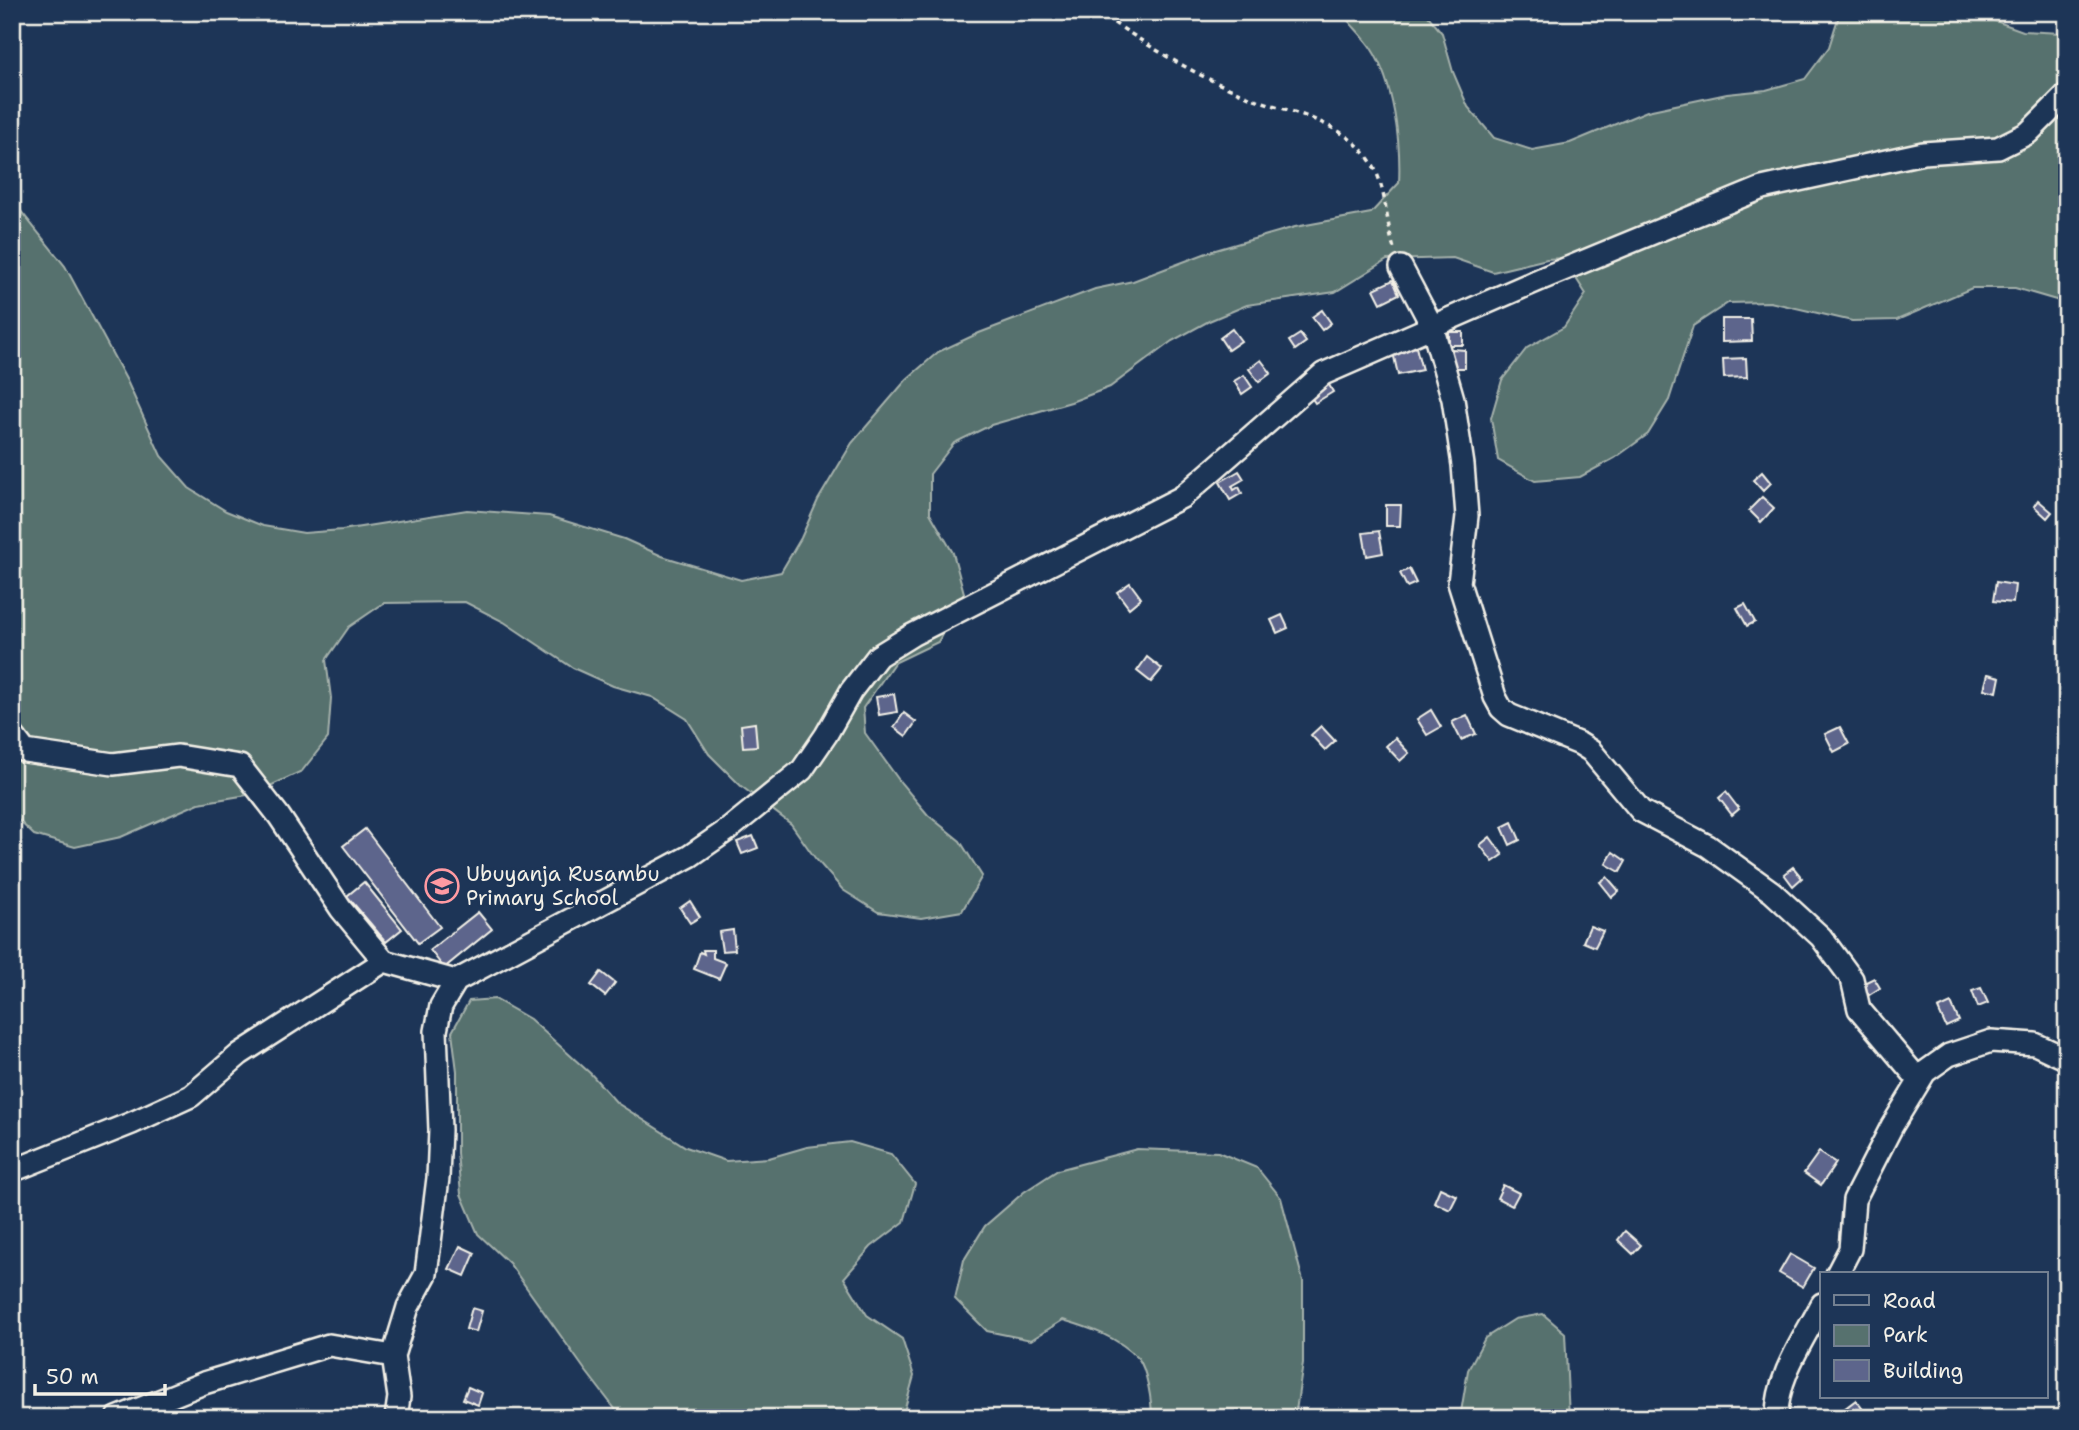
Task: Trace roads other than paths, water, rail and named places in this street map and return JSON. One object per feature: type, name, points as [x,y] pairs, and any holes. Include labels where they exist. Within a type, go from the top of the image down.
[{"type":"street","points":[[396,1418],[399,1397],[393,1356],[408,1307],[426,1274],[439,1154],[436,1031],[441,1006],[456,981],[690,856],[729,829],[802,770],[826,735],[850,691],[878,656],[912,635],[1182,497],[1323,374],[1541,279],[1762,188],[1923,153],[1998,148],[2028,133],[2067,94]]},
{"type":"street","points":[[1401,267],[1432,326],[1453,399],[1463,465],[1466,516],[1459,583],[1495,697],[1501,708],[1509,715],[1591,751],[1641,811],[1708,846],[1772,892],[1821,937],[1852,979],[1859,1009],[1919,1080]]},
{"type":"street","points":[[12,734],[26,751],[113,764],[177,756],[240,766],[279,816],[341,909],[384,961],[456,981]]},
{"type":"street","points":[[12,1171],[132,1123],[191,1096],[240,1054],[384,961]]},
{"type":"street","points":[[1838,1272],[1850,1249],[1854,1200],[1892,1126],[1925,1072],[1949,1055],[1991,1041],[2035,1044],[2067,1059]]},
{"type":"street","points":[[1777,1418],[1784,1378],[1820,1308]]},
{"type":"street","points":[[117,1418],[204,1383],[329,1345],[393,1356]]},
{"type":"place","name":"Ubuyanja Rusambu Primary School","points":[[442,886]]}]
